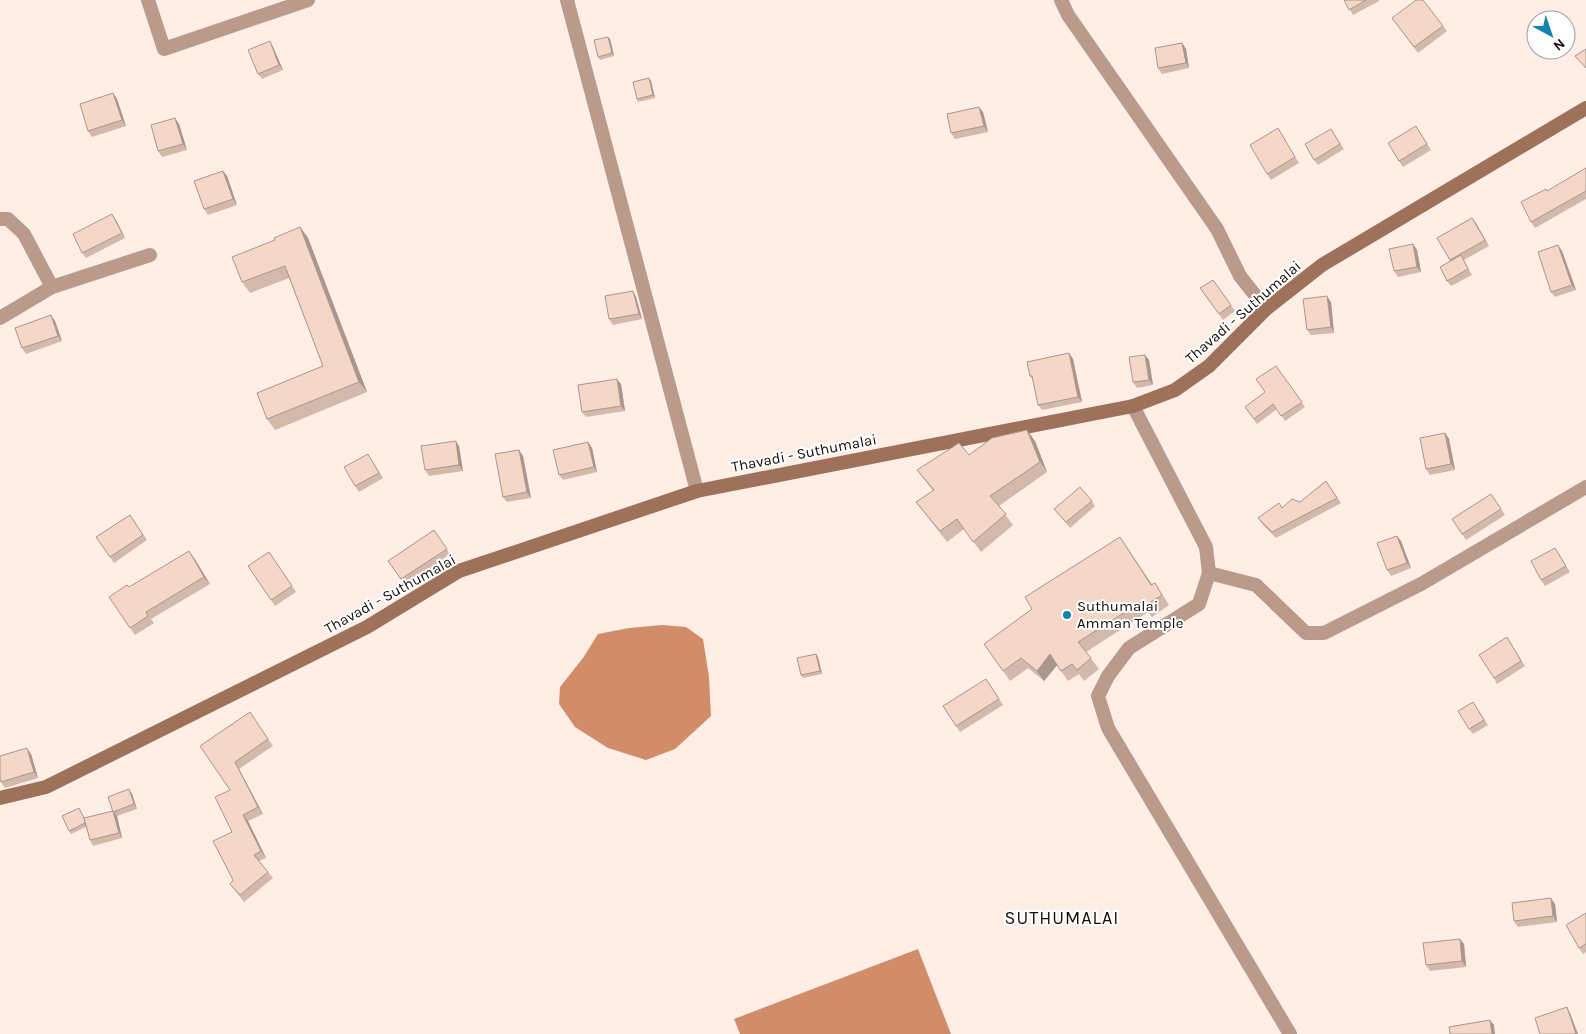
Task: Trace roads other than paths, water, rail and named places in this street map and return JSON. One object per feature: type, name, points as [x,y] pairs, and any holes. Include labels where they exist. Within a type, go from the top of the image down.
[{"type":"main road","name":"Thavadi - Suthumalai","points":[[0,798],[55,783],[367,627],[459,571],[697,491],[1133,406],[1175,390],[1209,366],[1266,309],[1322,265],[1586,108]]},
{"type":"street","points":[[148,0],[164,49],[308,0]]},
{"type":"street","points":[[567,0],[697,491]]},
{"type":"street","points":[[1061,0],[1068,15],[1217,229],[1240,276],[1266,309]]},
{"type":"street","points":[[0,219],[8,219],[24,234],[52,287]]},
{"type":"street","points":[[0,318],[52,287],[150,256]]},
{"type":"street","points":[[1133,406],[1206,548],[1209,573],[1199,604],[1129,648],[1108,676],[1098,696],[1108,728],[1290,1034]]},
{"type":"street","points":[[1209,573],[1256,585],[1306,633],[1324,633],[1421,584],[1586,487]]},
{"type":"place","name":"Suthumalai Amman Temple","points":[[1067,615]]},
{"type":"district","name":"SUTHUMALAI","points":[[1062,918]]}]
